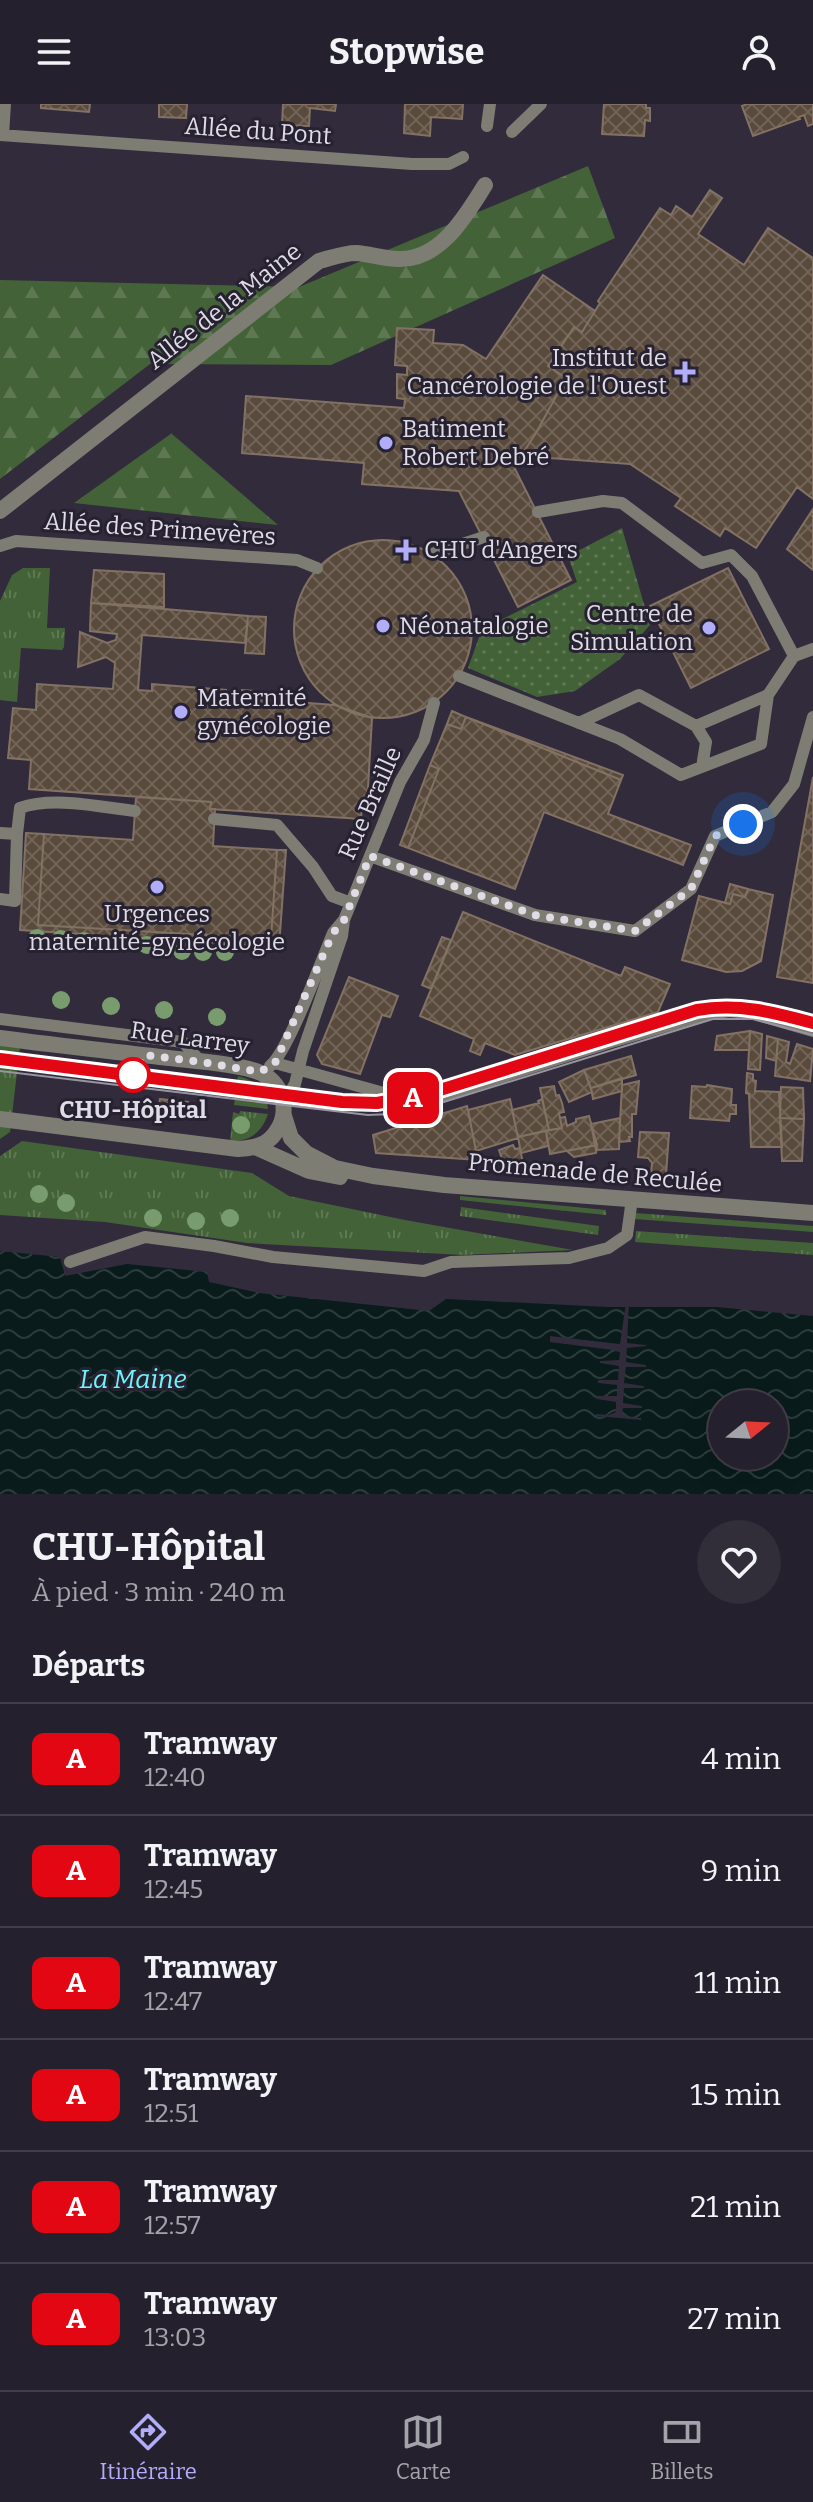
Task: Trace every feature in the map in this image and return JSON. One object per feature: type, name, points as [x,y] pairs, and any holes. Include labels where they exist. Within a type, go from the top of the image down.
[{"type":"street","name":"Allée de la Maine","points":[[0,511],[319,261],[352,253],[402,260],[424,254],[447,237],[485,185]]},
{"type":"street","name":"Rue Larrey","points":[[0,1038],[267,1068],[284,1109]]},
{"type":"street","points":[[0,1119],[223,1148],[255,1147],[275,1134],[284,1109]]},
{"type":"street","name":"Promenade de Reculée","points":[[284,1109],[291,1138],[306,1153],[335,1168],[373,1176],[444,1185],[813,1213]]},
{"type":"street","name":"Promenade de Reculée","points":[[255,1147],[322,1174],[335,1177],[373,1176]]},
{"type":"lane","points":[[2,135],[5,104]]},
{"type":"lane","points":[[487,126],[490,104]]},
{"type":"lane","points":[[512,132],[541,104]]},
{"type":"lane","name":"Allée du Pont","points":[[2,135],[412,164],[449,164],[463,157]]},
{"type":"lane","points":[[538,512],[603,501],[622,503],[702,563],[731,555],[752,576],[794,656]]},
{"type":"lane","points":[[432,554],[484,537]]},
{"type":"lane","name":"Allée des Primevères","points":[[0,546],[16,541],[115,547],[297,560],[317,568]]},
{"type":"lane","points":[[459,676],[620,739],[681,775],[761,744],[768,695],[794,656],[813,649]]},
{"type":"lane","points":[[579,723],[639,695],[696,726],[706,742],[702,767]]},
{"type":"lane","points":[[696,726],[768,695]]},
{"type":"lane","name":"Rue Braille","points":[[284,1109],[295,1084],[342,936],[344,920],[400,782],[424,740],[434,703]]},
{"type":"lane","points":[[370,856],[535,915],[635,931],[691,889],[715,836],[772,812],[794,784],[813,717]]},
{"type":"lane","points":[[0,899],[15,901],[20,808],[47,802],[135,811]]},
{"type":"lane","points":[[214,819],[277,825],[313,867],[332,896],[351,903]]},
{"type":"lane","points":[[0,833],[17,834]]},
{"type":"lane","name":"Rue Braille","points":[[267,1068],[333,933],[344,920]]},
{"type":"lane","points":[[267,1068],[299,1070],[420,1103],[708,1014],[730,1011],[754,1014],[813,1031]]},
{"type":"lane","points":[[0,1019],[183,1042],[201,1062]]},
{"type":"lane","points":[[70,1262],[145,1237],[273,1257],[424,1271],[451,1262],[569,1258],[608,1248],[627,1235],[632,1199]]},
{"type":"green space","points":[[588,166],[615,238],[331,365],[150,364],[0,479],[0,280],[299,287]]},
{"type":"green space","points":[[172,434],[278,525],[74,503]]},
{"type":"green space","points":[[622,528],[650,625],[620,659],[575,691],[537,697],[468,668],[482,629],[577,582],[568,556]]},
{"type":"green space","points":[[23,568],[50,568],[47,628],[65,628],[62,650],[21,648],[17,702],[0,700],[0,601],[12,575]]},
{"type":"green space","points":[[0,1044],[20,1047],[10,1132],[0,1139]]},
{"type":"green space","points":[[238,1076],[259,1087],[268,1109],[234,1105]]},
{"type":"green space","points":[[240,1111],[268,1114],[254,1135],[230,1142],[233,1112],[239,1114]]},
{"type":"green space","points":[[22,1141],[252,1173],[289,1196],[573,1250],[462,1255],[247,1243],[105,1222],[0,1215],[0,1156]]},
{"type":"green space","points":[[460,1196],[606,1210],[606,1215],[460,1200]]},
{"type":"green space","points":[[461,1207],[599,1226],[598,1235],[460,1216]]},
{"type":"green space","points":[[635,1213],[813,1226],[813,1232],[634,1219]]},
{"type":"green space","points":[[636,1231],[813,1243],[813,1255],[635,1242]]},
{"type":"water","name":"La Maine","points":[[0,1251],[60,1257],[65,1276],[127,1264],[207,1272],[209,1282],[259,1293],[429,1311],[446,1299],[608,1307],[717,1307],[813,1316],[813,1494],[0,1494]]},
{"type":"pier","points":[[626,1302],[629,1302],[627,1343],[647,1346],[627,1348],[626,1362],[646,1367],[626,1367],[624,1383],[644,1388],[624,1388],[623,1403],[642,1408],[623,1408],[622,1413],[641,1420],[596,1416],[616,1412],[616,1402],[597,1399],[597,1396],[617,1396],[617,1385],[598,1383],[598,1380],[618,1380],[619,1366],[600,1361],[619,1360],[620,1351],[550,1342],[550,1336],[620,1344]]},
{"type":"building","points":[[41,104],[90,104],[89,112],[41,108]]},
{"type":"building","points":[[159,104],[187,104],[186,118],[159,117]]},
{"type":"building","points":[[283,104],[336,104],[335,111],[310,108],[309,126],[282,125]]},
{"type":"building","points":[[405,104],[463,104],[462,119],[431,117],[430,136],[404,133]]},
{"type":"building","points":[[604,104],[646,104],[646,108],[650,108],[650,121],[645,120],[644,136],[602,134]]},
{"type":"building","points":[[813,104],[813,124],[808,126],[804,115],[753,136],[742,106]]},
{"type":"building","name":"Institut de Cancérologie de l'Ouest","points":[[710,190],[722,198],[698,234],[744,265],[768,228],[813,258],[813,499],[797,487],[756,548],[725,528],[720,536],[675,506],[681,498],[630,464],[521,456],[566,378],[548,366],[574,327],[582,332],[600,303],[598,301],[660,208],[671,215],[676,206],[692,217]]},
{"type":"building","name":"Batiment Robert Debré","points":[[543,275],[595,311],[582,332],[574,327],[548,366],[566,378],[521,456],[511,461],[571,580],[518,607],[459,491],[362,484],[364,463],[242,453],[246,396],[404,408],[405,399],[397,398],[397,374],[407,375],[407,366],[395,365],[397,328],[434,330],[433,343],[463,345],[486,359]]},
{"type":"building","points":[[813,509],[813,570],[787,549]]},
{"type":"building","name":"Néonatalogie","points":[[383,540],[417,546],[446,566],[466,595],[472,629],[466,663],[446,692],[417,712],[383,718],[349,712],[320,692],[300,663],[294,629],[300,595],[320,566],[349,546]]},
{"type":"building","name":"Centre de Simulation","points":[[728,568],[769,649],[691,688],[650,606]]},
{"type":"building","points":[[94,570],[164,574],[164,607],[91,603]]},
{"type":"building","name":"Maternité gynécologie","points":[[91,603],[248,616],[245,643],[142,635],[138,690],[152,691],[152,684],[226,690],[225,697],[242,698],[242,690],[254,691],[253,699],[335,705],[372,718],[367,805],[362,805],[361,819],[210,809],[211,802],[29,789],[31,760],[8,758],[13,708],[36,710],[37,684],[113,689],[115,663],[106,657],[78,667],[80,632],[107,643],[116,640],[117,634],[90,631]]},
{"type":"building","points":[[248,616],[266,617],[264,654],[245,653]]},
{"type":"building","points":[[452,711],[466,717],[461,729],[447,724]]},
{"type":"building","points":[[466,717],[621,780],[608,814],[691,845],[683,865],[544,812],[515,889],[408,848],[439,769],[430,765],[447,724],[461,729]]},
{"type":"building","points":[[466,717],[623,775],[621,780]]},
{"type":"building","points":[[430,765],[439,769],[408,848],[400,845]]},
{"type":"building","points":[[813,777],[813,983],[777,977]]},
{"type":"building","name":"Urgences maternité-gynécologie","points":[[136,797],[211,802],[210,809],[215,809],[213,846],[277,850],[271,939],[38,925],[44,834],[133,840]]},
{"type":"building","points":[[26,833],[44,834],[38,925],[271,939],[277,850],[286,850],[279,947],[20,930]]},
{"type":"building","points":[[730,884],[748,889],[745,897],[733,894],[730,904],[725,903]]},
{"type":"building","points":[[748,889],[773,895],[761,961],[742,971],[726,972],[682,960],[699,896],[730,904],[733,894],[745,897]]},
{"type":"building","points":[[463,912],[621,976],[625,967],[670,984],[658,1012],[515,1055],[485,1043],[480,1055],[470,1051],[474,1039],[420,1016]]},
{"type":"building","points":[[442,937],[451,940],[431,989],[422,985]]},
{"type":"building","points":[[349,977],[398,996],[390,1017],[382,1015],[360,1074],[322,1064],[317,1055]]},
{"type":"building","points":[[750,1031],[749,1050],[715,1050],[717,1036]]},
{"type":"building","points":[[750,1031],[762,1034],[760,1070],[748,1069]]},
{"type":"building","points":[[767,1036],[778,1039],[776,1061],[766,1058]]},
{"type":"building","points":[[778,1039],[789,1042],[786,1062],[790,1064],[797,1044],[813,1049],[810,1081],[775,1076]]},
{"type":"building","points":[[631,1056],[636,1075],[591,1088],[584,1070]]},
{"type":"building","points":[[584,1070],[592,1092],[569,1102],[559,1082]]},
{"type":"building","points":[[747,1073],[753,1074],[755,1091],[779,1092],[782,1147],[751,1147]]},
{"type":"building","points":[[622,1078],[622,1091],[593,1099],[591,1088]]},
{"type":"building","points":[[639,1081],[636,1114],[632,1114],[632,1137],[629,1137],[630,1141],[619,1142],[622,1085]]},
{"type":"building","points":[[554,1086],[564,1112],[559,1113],[562,1128],[549,1130],[540,1088]]},
{"type":"building","points":[[692,1086],[732,1089],[731,1105],[736,1105],[736,1114],[730,1114],[729,1121],[690,1118]]},
{"type":"building","points":[[781,1087],[803,1088],[804,1119],[780,1118]]},
{"type":"building","points":[[160,1099],[188,1102],[187,1108],[159,1105]]},
{"type":"building","points":[[510,1099],[518,1138],[476,1151],[468,1110]]},
{"type":"building","points":[[542,1099],[549,1130],[518,1137],[512,1110],[539,1103]]},
{"type":"building","points":[[467,1106],[478,1160],[376,1153],[373,1135]]},
{"type":"building","points":[[589,1116],[597,1145],[550,1154],[546,1131],[562,1128],[560,1118],[565,1117],[567,1126],[576,1119]]},
{"type":"building","points":[[620,1118],[619,1149],[596,1150],[591,1124]]},
{"type":"building","points":[[780,1118],[804,1119],[802,1161],[782,1161]]},
{"type":"building","points":[[546,1131],[548,1146],[521,1153],[518,1137]]},
{"type":"building","points":[[640,1132],[669,1133],[666,1175],[651,1174],[652,1163],[648,1158],[638,1157]]},
{"type":"building","points":[[513,1145],[515,1149],[520,1148],[523,1164],[503,1162],[499,1150]]},
{"type":"building","points":[[597,1145],[596,1153],[574,1157],[567,1151]]},
{"type":"tram line","name":"A","points":[[0,1059],[342,1102],[377,1103],[427,1094],[717,1006],[753,1007],[813,1023]]},
{"type":"tram line","points":[[589,1044],[697,1010],[739,1006]]},
{"type":"tram line","points":[[774,1012],[813,1023]]},
{"type":"tram line","points":[[0,1071],[368,1115],[392,1114],[434,1105],[713,1019],[753,1019],[813,1035]]},
{"type":"tram line","points":[[345,1102],[396,1100],[478,1079]]},
{"type":"place","name":"Institut de Cancérologie de l'Ouest","points":[[685,372]]},
{"type":"place","name":"Batiment Robert Debré","points":[[386,443]]},
{"type":"place","name":"CHU d'Angers","points":[[406,550]]},
{"type":"place","name":"Néonatalogie","points":[[383,626]]},
{"type":"place","name":"Centre de Simulation","points":[[709,628]]},
{"type":"place","name":"Maternité gynécologie","points":[[181,712]]},
{"type":"place","name":"Urgences maternité-gynécologie","points":[[157,887]]},
{"type":"place","name":"CHU-Hôpital","points":[[133,1075]]},
{"type":"route","points":[[133,1075],[145,1055],[260,1072],[275,1063],[333,933],[344,920],[370,856],[535,915],[635,931],[691,889],[715,836],[743,824]]}]
